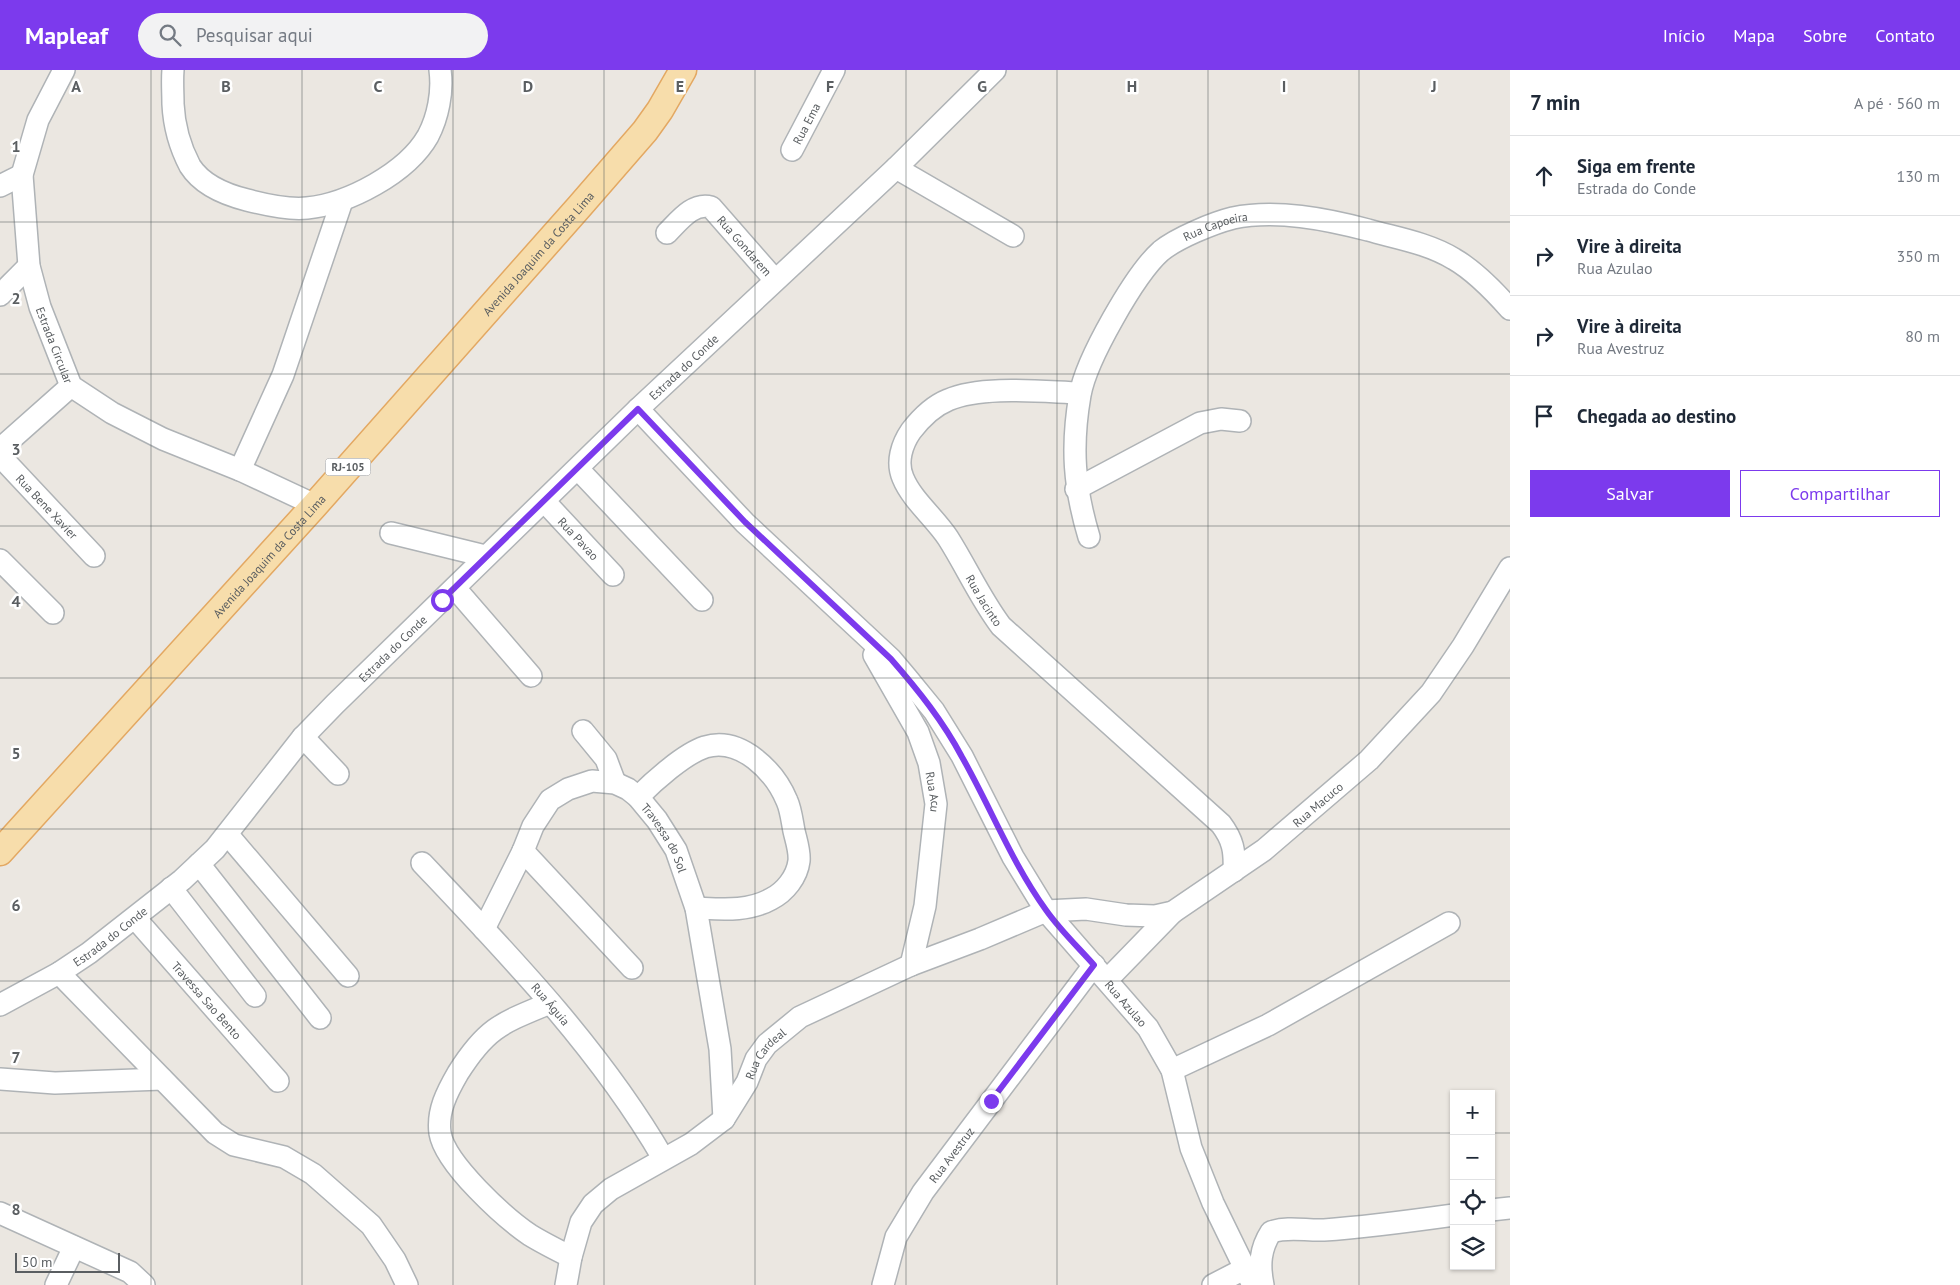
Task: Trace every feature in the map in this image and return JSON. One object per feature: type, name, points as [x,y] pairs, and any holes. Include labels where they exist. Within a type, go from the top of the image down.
[{"type":"main road","name":"Avenida Joaquim da Costa Lima","points":[[0,852],[315,504],[645,131],[660,110],[683,70]]},
{"type":"street","name":"Estrada Circular","points":[[64,70],[38,120],[22,175],[29,266],[40,307],[71,386],[112,413],[163,439],[240,470],[315,504]]},
{"type":"street","points":[[173,70],[174,115],[179,141],[191,167],[208,184],[234,197],[268,206],[307,208],[342,201],[378,183],[408,159],[427,137],[437,111],[442,82],[440,70]]},
{"type":"street","name":"Rua Ema","points":[[792,150],[834,70]]},
{"type":"street","name":"Estrada do Conde","points":[[0,1004],[59,973],[135,918],[199,864],[228,835],[303,737],[455,588],[485,556],[578,469],[638,409],[896,168],[995,70]]},
{"type":"street","points":[[896,168],[1013,236]]},
{"type":"street","points":[[0,186],[22,175]]},
{"type":"street","points":[[240,470],[283,374],[342,201]]},
{"type":"street","name":"Rua Gondarem","points":[[667,233],[694,208],[704,205],[711,207],[775,280]]},
{"type":"street","name":"Rua Capoeira","points":[[1089,537],[1076,488],[1074,446],[1080,393],[1110,326],[1144,270],[1162,250],[1201,230],[1232,218],[1267,213],[1346,224],[1419,244],[1454,259],[1491,288],[1510,309]]},
{"type":"street","points":[[0,295],[29,266]]},
{"type":"street","points":[[0,448],[71,386]]},
{"type":"street","name":"Rua Jacinto","points":[[1080,393],[998,392],[949,399],[936,406],[918,422],[903,443],[900,466],[903,477],[909,489],[948,539],[984,603],[1002,626],[1221,824],[1230,835],[1236,851],[1234,871]]},
{"type":"street","name":"Rua Azulao","points":[[638,409],[745,522],[891,659],[934,711],[962,756],[1013,857],[1046,911],[1148,1028],[1172,1070],[1191,1148],[1248,1277]]},
{"type":"street","points":[[1076,488],[1200,423],[1221,419],[1240,421]]},
{"type":"street","name":"Rua Bene Xavier","points":[[0,456],[94,556]]},
{"type":"street","points":[[578,469],[702,600]]},
{"type":"street","name":"Rua Pavao","points":[[544,501],[613,575]]},
{"type":"street","points":[[392,533],[485,556]]},
{"type":"street","points":[[0,560],[53,613]]},
{"type":"street","name":"Rua Macuco","points":[[1046,911],[1086,909],[1126,915],[1155,916],[1173,912],[1264,850],[1369,760],[1430,693],[1463,646],[1510,568]]},
{"type":"street","points":[[455,588],[531,676]]},
{"type":"street","name":"Rua Acu","points":[[862,633],[918,732],[929,763],[936,804],[925,906],[911,965]]},
{"type":"street","points":[[583,730],[606,759],[615,783]]},
{"type":"street","points":[[303,737],[338,774]]},
{"type":"street","points":[[638,797],[657,779],[698,751],[705,747],[723,746],[739,750],[759,762],[776,781],[788,802],[799,860],[794,875],[785,889],[771,899],[756,906],[730,910],[696,908]]},
{"type":"street","name":"Travessa do Sol","points":[[484,928],[523,851],[533,826],[550,800],[568,789],[592,781],[615,783],[638,797],[657,820],[676,850],[696,908],[720,1049],[724,1118]]},
{"type":"street","points":[[228,835],[348,976]]},
{"type":"street","points":[[523,851],[632,968]]},
{"type":"street","name":"Rua Águia","points":[[422,863],[484,928],[550,1003],[622,1091],[663,1158]]},
{"type":"street","points":[[199,864],[320,1018]]},
{"type":"street","points":[[171,888],[256,996]]},
{"type":"street","name":"Rua Cardeal","points":[[566,1285],[570,1257],[582,1222],[593,1204],[611,1189],[663,1158],[691,1144],[724,1118],[747,1082],[756,1059],[767,1044],[784,1028],[800,1016],[911,965],[980,940],[1046,911]]},
{"type":"street","name":"Rua Avestruz","points":[[883,1285],[896,1238],[922,1192],[1101,972],[1173,912]]},
{"type":"street","name":"Travessa Sao Bento","points":[[135,918],[278,1081]]},
{"type":"street","points":[[1172,1070],[1268,1025],[1449,923]]},
{"type":"street","points":[[59,973],[215,1133],[234,1144],[284,1157],[313,1174],[371,1225],[392,1254],[406,1285]]},
{"type":"street","points":[[550,1003],[503,1024],[483,1038],[464,1063],[443,1101],[440,1117],[440,1136],[449,1155],[468,1179],[503,1214],[531,1235],[570,1257]]},
{"type":"street","points":[[0,1079],[55,1082],[162,1079]]},
{"type":"street","points":[[1495,1210],[1510,1208]]},
{"type":"street","points":[[0,1213],[130,1272],[144,1285]]},
{"type":"street","points":[[1263,1285],[1260,1269],[1262,1250],[1271,1232],[1282,1228],[1321,1230],[1450,1215]]},
{"type":"street","points":[[56,1285],[74,1247]]},
{"type":"street","points":[[1213,1285],[1248,1277]]},
{"type":"route","points":[[442,600],[485,556],[578,469],[638,409],[745,522],[891,659],[907,678],[934,711],[962,756],[1013,857],[1046,911],[1094,965],[991,1101]]}]
